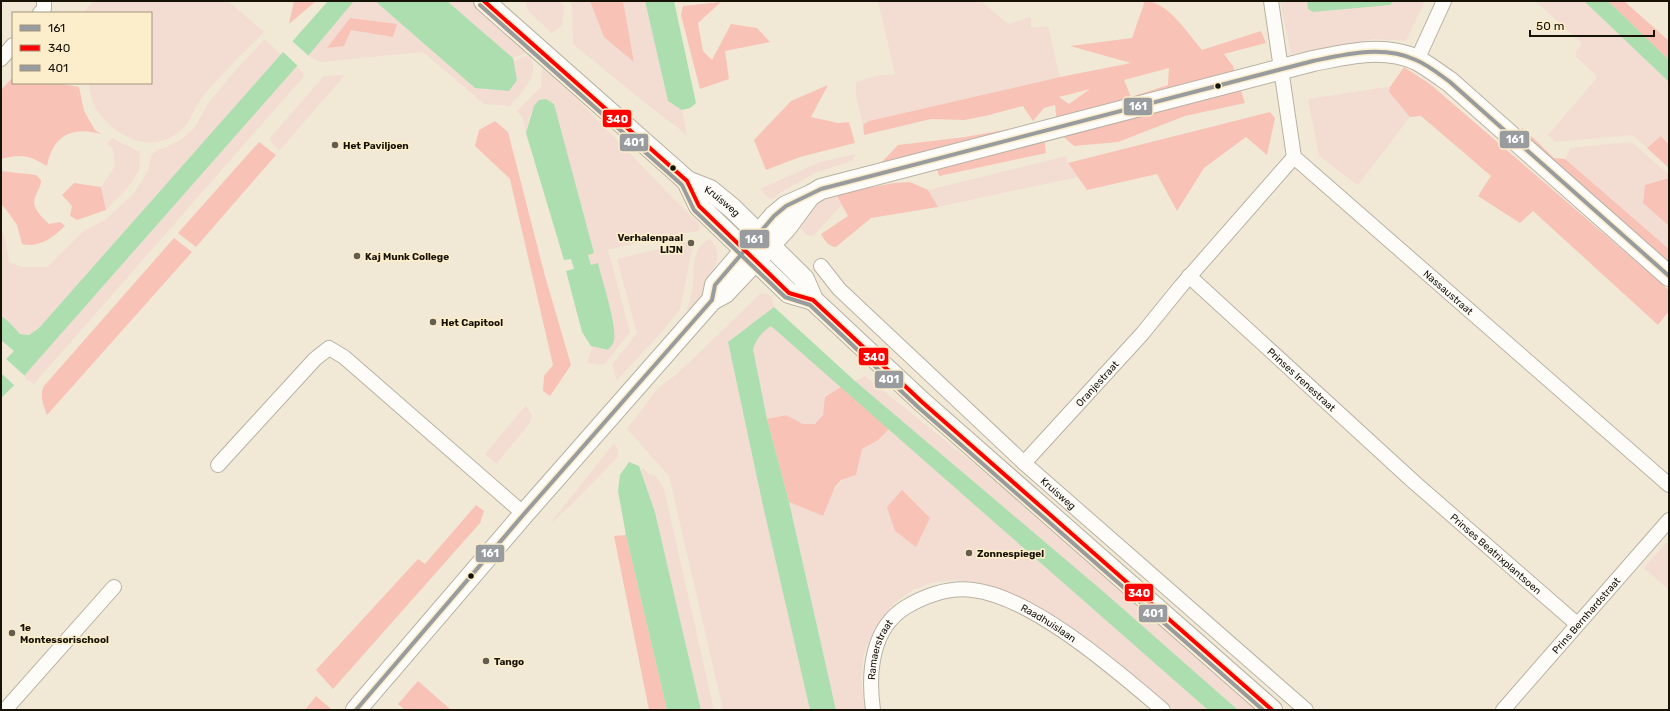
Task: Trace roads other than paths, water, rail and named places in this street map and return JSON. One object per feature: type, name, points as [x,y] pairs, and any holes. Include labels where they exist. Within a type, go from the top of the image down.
[{"type":"street","points":[[41,12],[44,9],[44,1]]},
{"type":"street","name":"Kruisweg","points":[[484,1],[687,181],[710,190],[764,239],[804,279],[813,300],[922,402],[1272,710]]},
{"type":"street","points":[[1271,1],[1294,157]]},
{"type":"street","points":[[1417,60],[1444,1]]},
{"type":"street","points":[[1,59],[12,46]]},
{"type":"street","points":[[356,710],[524,514],[712,300],[715,285],[750,255],[764,239],[811,195],[821,189],[1313,61],[1372,51],[1396,54],[1417,60],[1450,82],[1669,276]]},
{"type":"street","name":"Oranjestraat","points":[[1024,463],[1142,334],[1189,276],[1294,157]]},
{"type":"street","name":"Nassaustraat","points":[[1294,157],[1669,485]]},
{"type":"street","name":"Kruisweg","points":[[687,181],[699,206],[789,293],[813,300]]},
{"type":"street","name":"Kruisweg","points":[[821,266],[839,290],[1024,463],[1306,710]]},
{"type":"street","name":"Prinses Irenestraat","points":[[1189,276],[1415,483]]},
{"type":"street","points":[[218,465],[315,359],[329,348],[344,357],[524,514]]},
{"type":"street","name":"Prinses Beatrixplantsoen","points":[[1415,483],[1577,624]]},
{"type":"street","name":"Prins Bernhardstraat","points":[[1502,710],[1669,520]]},
{"type":"street","points":[[6,710],[114,586]]},
{"type":"street","name":"Raadhuislaan","points":[[914,602],[939,593],[960,590],[982,592],[1004,598],[1033,613],[1082,646],[1163,710]]},
{"type":"street","name":"Ramaerstraat","points":[[873,710],[870,686],[872,663],[877,642],[888,623],[899,611],[914,602]]},
{"type":"place","name":"Het Paviljoen","points":[[335,145]]},
{"type":"place","name":"Verhalenpaal LIJN","points":[[691,243]]},
{"type":"place","name":"Kaj Munk College","points":[[357,256]]},
{"type":"place","name":"Het Capitool","points":[[433,322]]},
{"type":"place","name":"Zonnespiegel","points":[[969,553]]},
{"type":"place","name":"1e Montessorischool","points":[[12,633]]},
{"type":"place","name":"Tango","points":[[486,661]]}]
